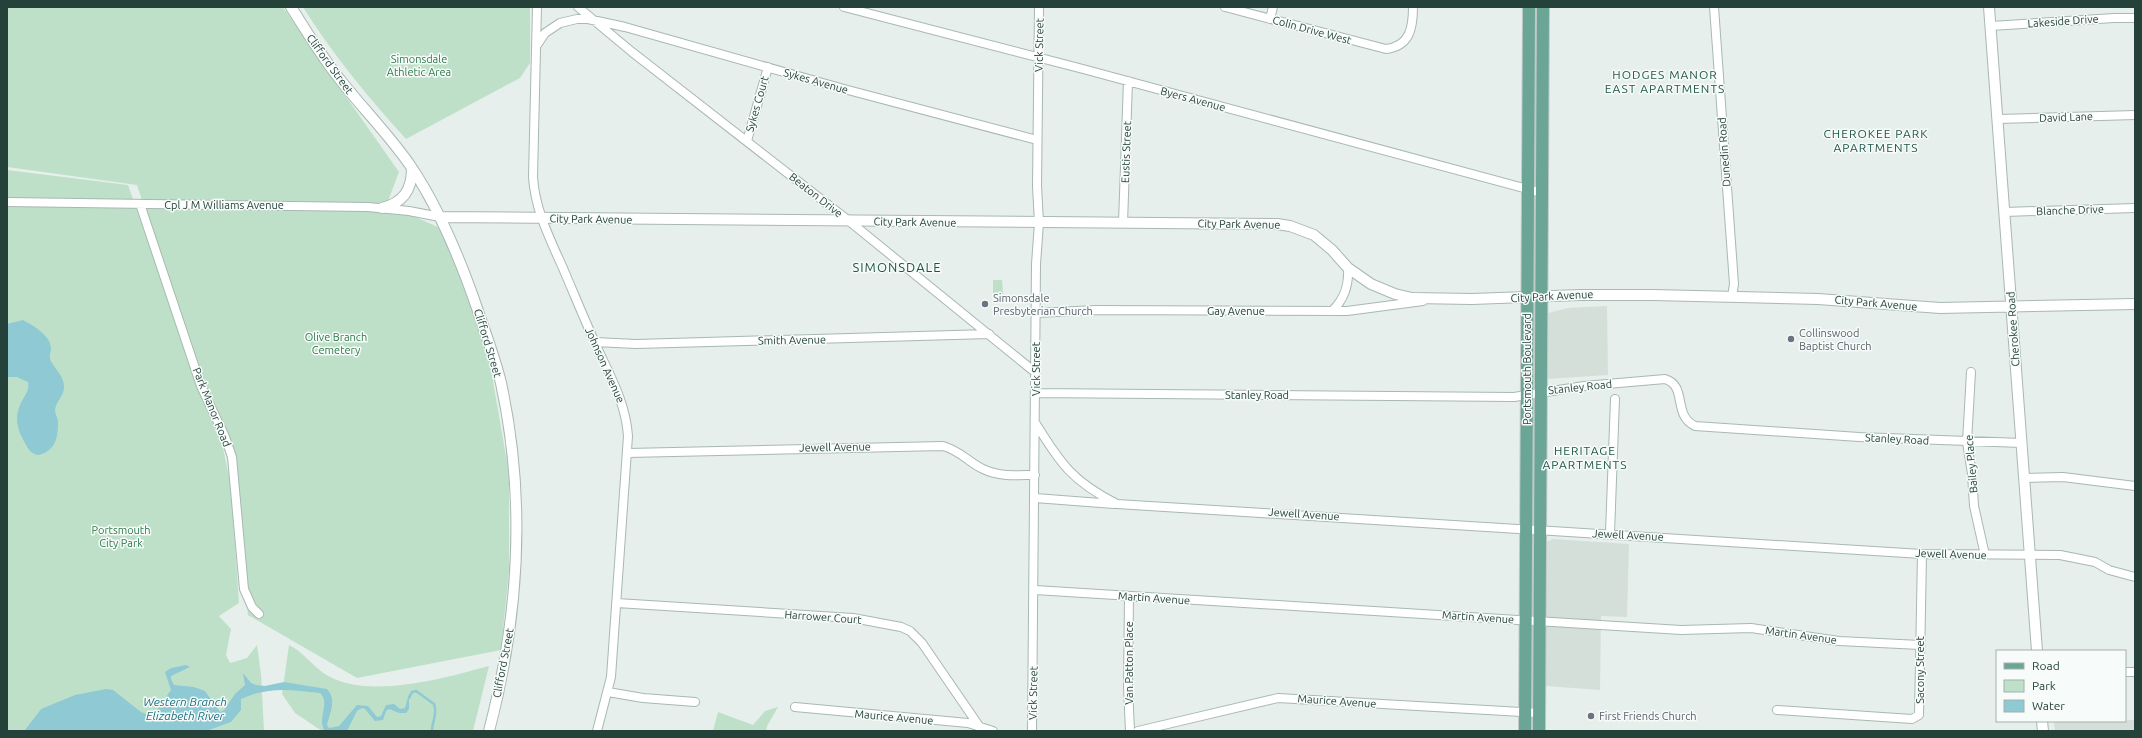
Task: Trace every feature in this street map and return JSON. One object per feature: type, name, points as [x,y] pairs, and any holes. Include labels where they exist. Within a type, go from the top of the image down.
[{"type":"main road","name":"Portsmouth Boulevard","points":[[1525,731],[1529,7]]},
{"type":"main road","name":"Portsmouth Boulevard","points":[[1539,731],[1543,7]]},
{"type":"street","name":"Clifford Street","points":[[290,7],[341,81],[412,168],[440,217],[464,268],[494,359],[506,410],[516,501],[516,558],[512,612],[506,656],[489,731]]},
{"type":"street","name":"Johnson Avenue","points":[[537,7],[533,177],[535,197],[541,219],[624,406],[628,436],[611,677],[597,731]]},
{"type":"street","name":"Beaton Drive","points":[[578,7],[849,221],[1036,373]]},
{"type":"street","name":"Byers Avenue","points":[[844,7],[1128,81],[1542,193]]},
{"type":"street","name":"Vick Street","points":[[1032,731],[1035,590],[1036,313],[1039,223],[1039,7]]},
{"type":"street","name":"Colin Drive West","points":[[1225,7],[1377,47],[1393,48],[1407,38],[1413,25],[1413,7]]},
{"type":"street","points":[[1270,19],[1273,7]]},
{"type":"street","name":"Dunedin Road","points":[[1714,7],[1734,284],[1732,297]]},
{"type":"street","name":"Cherokee Road","points":[[1989,7],[2037,650]]},
{"type":"street","points":[[536,46],[545,33],[560,23],[578,18],[594,20]]},
{"type":"street","name":"Lakeside Drive","points":[[1991,26],[2135,18]]},
{"type":"street","name":"Sykes Avenue","points":[[594,20],[1038,140]]},
{"type":"street","name":"Sykes Court","points":[[747,141],[768,67]]},
{"type":"street","name":"Eustis Street","points":[[1123,223],[1128,81]]},
{"type":"street","name":"David Lane","points":[[1997,119],[2135,116]]},
{"type":"street","points":[[382,208],[394,204],[404,197],[410,184],[412,168]]},
{"type":"street","name":"Cpl J M Williams Avenue","points":[[7,202],[382,208],[440,217]]},
{"type":"street","name":"Park Manor Road","points":[[140,204],[201,386],[225,437],[232,458],[244,589],[252,607],[259,614]]},
{"type":"street","name":"Blanche Drive","points":[[2004,212],[2135,208]]},
{"type":"street","name":"City Park Avenue","points":[[440,217],[1277,224],[1290,226],[1314,236],[1324,243],[1348,268],[1371,284],[1389,292],[1412,298],[1527,298],[1600,294],[1830,299],[1940,308],[2135,304]]},
{"type":"street","points":[[1333,310],[1344,296],[1347,287],[1348,268]]},
{"type":"street","name":"Gay Avenue","points":[[1036,313],[1095,310],[1333,310],[1395,306],[1435,298]]},
{"type":"street","name":"Smith Avenue","points":[[595,342],[644,344],[989,334]]},
{"type":"street","name":"Bailey Place","points":[[1971,372],[1967,442],[1972,474],[1974,506],[1985,555]]},
{"type":"street","name":"Stanley Road","points":[[1036,393],[1514,397],[1540,391],[1665,379],[1674,384],[1677,389],[1682,413],[1689,423],[1695,426],[1967,442],[2022,443]]},
{"type":"street","points":[[1610,533],[1615,399]]},
{"type":"street","name":"Jewell Avenue","points":[[1036,424],[1068,471],[1092,491],[1117,504]]},
{"type":"street","name":"Jewell Avenue","points":[[628,453],[943,446],[953,449],[974,464],[995,474],[1035,475]]},
{"type":"street","points":[[2025,478],[2063,477],[2135,486]]},
{"type":"street","name":"Jewell Avenue","points":[[1035,498],[1540,530],[1610,533],[1922,554],[2031,556],[2060,555],[2076,557],[2135,577]]},
{"type":"street","name":"Sacony Street","points":[[1777,710],[1916,718],[1920,711],[1922,554]]},
{"type":"street","name":"Martin Avenue","points":[[1035,590],[1681,630],[1751,628],[1839,641],[1920,645]]},
{"type":"street","name":"Van Patton Place","points":[[1129,596],[1128,687],[1130,731]]},
{"type":"street","name":"Harrower Court","points":[[617,603],[852,618],[901,626],[910,631],[922,643],[979,726]]},
{"type":"street","points":[[608,692],[643,698],[695,702]]},
{"type":"street","name":"Maurice Avenue","points":[[1138,731],[1278,698],[1539,713]]},
{"type":"street","name":"Maurice Avenue","points":[[795,707],[979,726],[993,731]]},
{"type":"shaded area","points":[[1607,306],[1608,375],[1547,379],[1548,313],[1568,308]]},
{"type":"shaded area","points":[[1553,539],[1629,544],[1627,617],[1601,616],[1600,690],[1546,686],[1546,545],[1547,542]]},
{"type":"shaded area","points":[[2126,720],[2135,720],[2135,731],[2055,731],[2054,722],[2126,722]]},
{"type":"green space","name":"Olive Branch Cemetery","points":[[7,7],[283,7],[399,172],[385,209],[400,210],[440,228],[448,244],[489,358],[509,474],[509,571],[501,650],[357,678],[248,615],[232,443],[208,399],[137,185],[7,167]]},
{"type":"green space","name":"Simonsdale Athletic Area","points":[[303,7],[530,7],[530,63],[520,78],[406,139],[378,107],[326,42]]},
{"type":"green space","name":"Portsmouth City Park","points":[[7,170],[128,185],[202,396],[220,434],[231,486],[239,603],[219,616],[231,629],[226,655],[230,663],[247,658],[257,645],[261,674],[264,731],[205,731],[41,709],[24,731],[7,731]]},
{"type":"green space","points":[[993,280],[1002,280],[1003,294],[993,294]]},
{"type":"green space","points":[[289,645],[299,651],[322,672],[339,681],[359,685],[404,685],[450,676],[489,666],[473,731],[322,731],[295,713],[282,694]]},
{"type":"green space","points":[[778,707],[767,726],[766,731],[713,731],[718,712],[753,725],[765,711]]},
{"type":"water","points":[[23,320],[41,331],[48,339],[51,348],[51,361],[64,383],[63,393],[55,410],[58,422],[56,439],[48,451],[38,455],[33,454],[20,434],[17,420],[18,410],[27,392],[28,382],[17,377],[7,377],[7,324]]},
{"type":"water","name":"Western Branch Elizabeth River","points":[[186,665],[190,667],[171,676],[174,685],[194,687],[205,691],[220,712],[224,710],[235,694],[245,685],[243,673],[251,683],[256,685],[265,686],[284,682],[327,689],[332,697],[331,711],[327,725],[329,728],[339,726],[357,705],[368,706],[377,717],[381,716],[386,705],[394,704],[400,709],[405,708],[409,694],[409,709],[406,713],[399,713],[389,709],[386,711],[383,720],[375,721],[365,709],[362,708],[357,711],[347,731],[325,731],[322,722],[324,702],[320,693],[280,690],[261,692],[241,699],[241,710],[231,722],[206,731],[24,731],[41,709],[75,695],[106,689],[113,690],[141,712],[146,714],[151,713],[159,708],[171,690],[165,672],[171,668]]},
{"type":"waterway","points":[[409,698],[412,692],[416,691],[434,704],[435,714],[432,731]]},
{"type":"place","name":"Simonsdale Presbyterian Church","points":[[985,304]]},
{"type":"place","name":"Collinswood Baptist Church","points":[[1791,339]]},
{"type":"place","name":"First Friends Church","points":[[1591,716]]},
{"type":"district","name":"HODGES MANOR EAST APARTMENTS","points":[[1665,82]]},
{"type":"district","name":"CHEROKEE PARK APARTMENTS","points":[[1876,141]]},
{"type":"district","name":"SIMONSDALE","points":[[897,267]]},
{"type":"district","name":"HERITAGE APARTMENTS","points":[[1585,458]]}]
